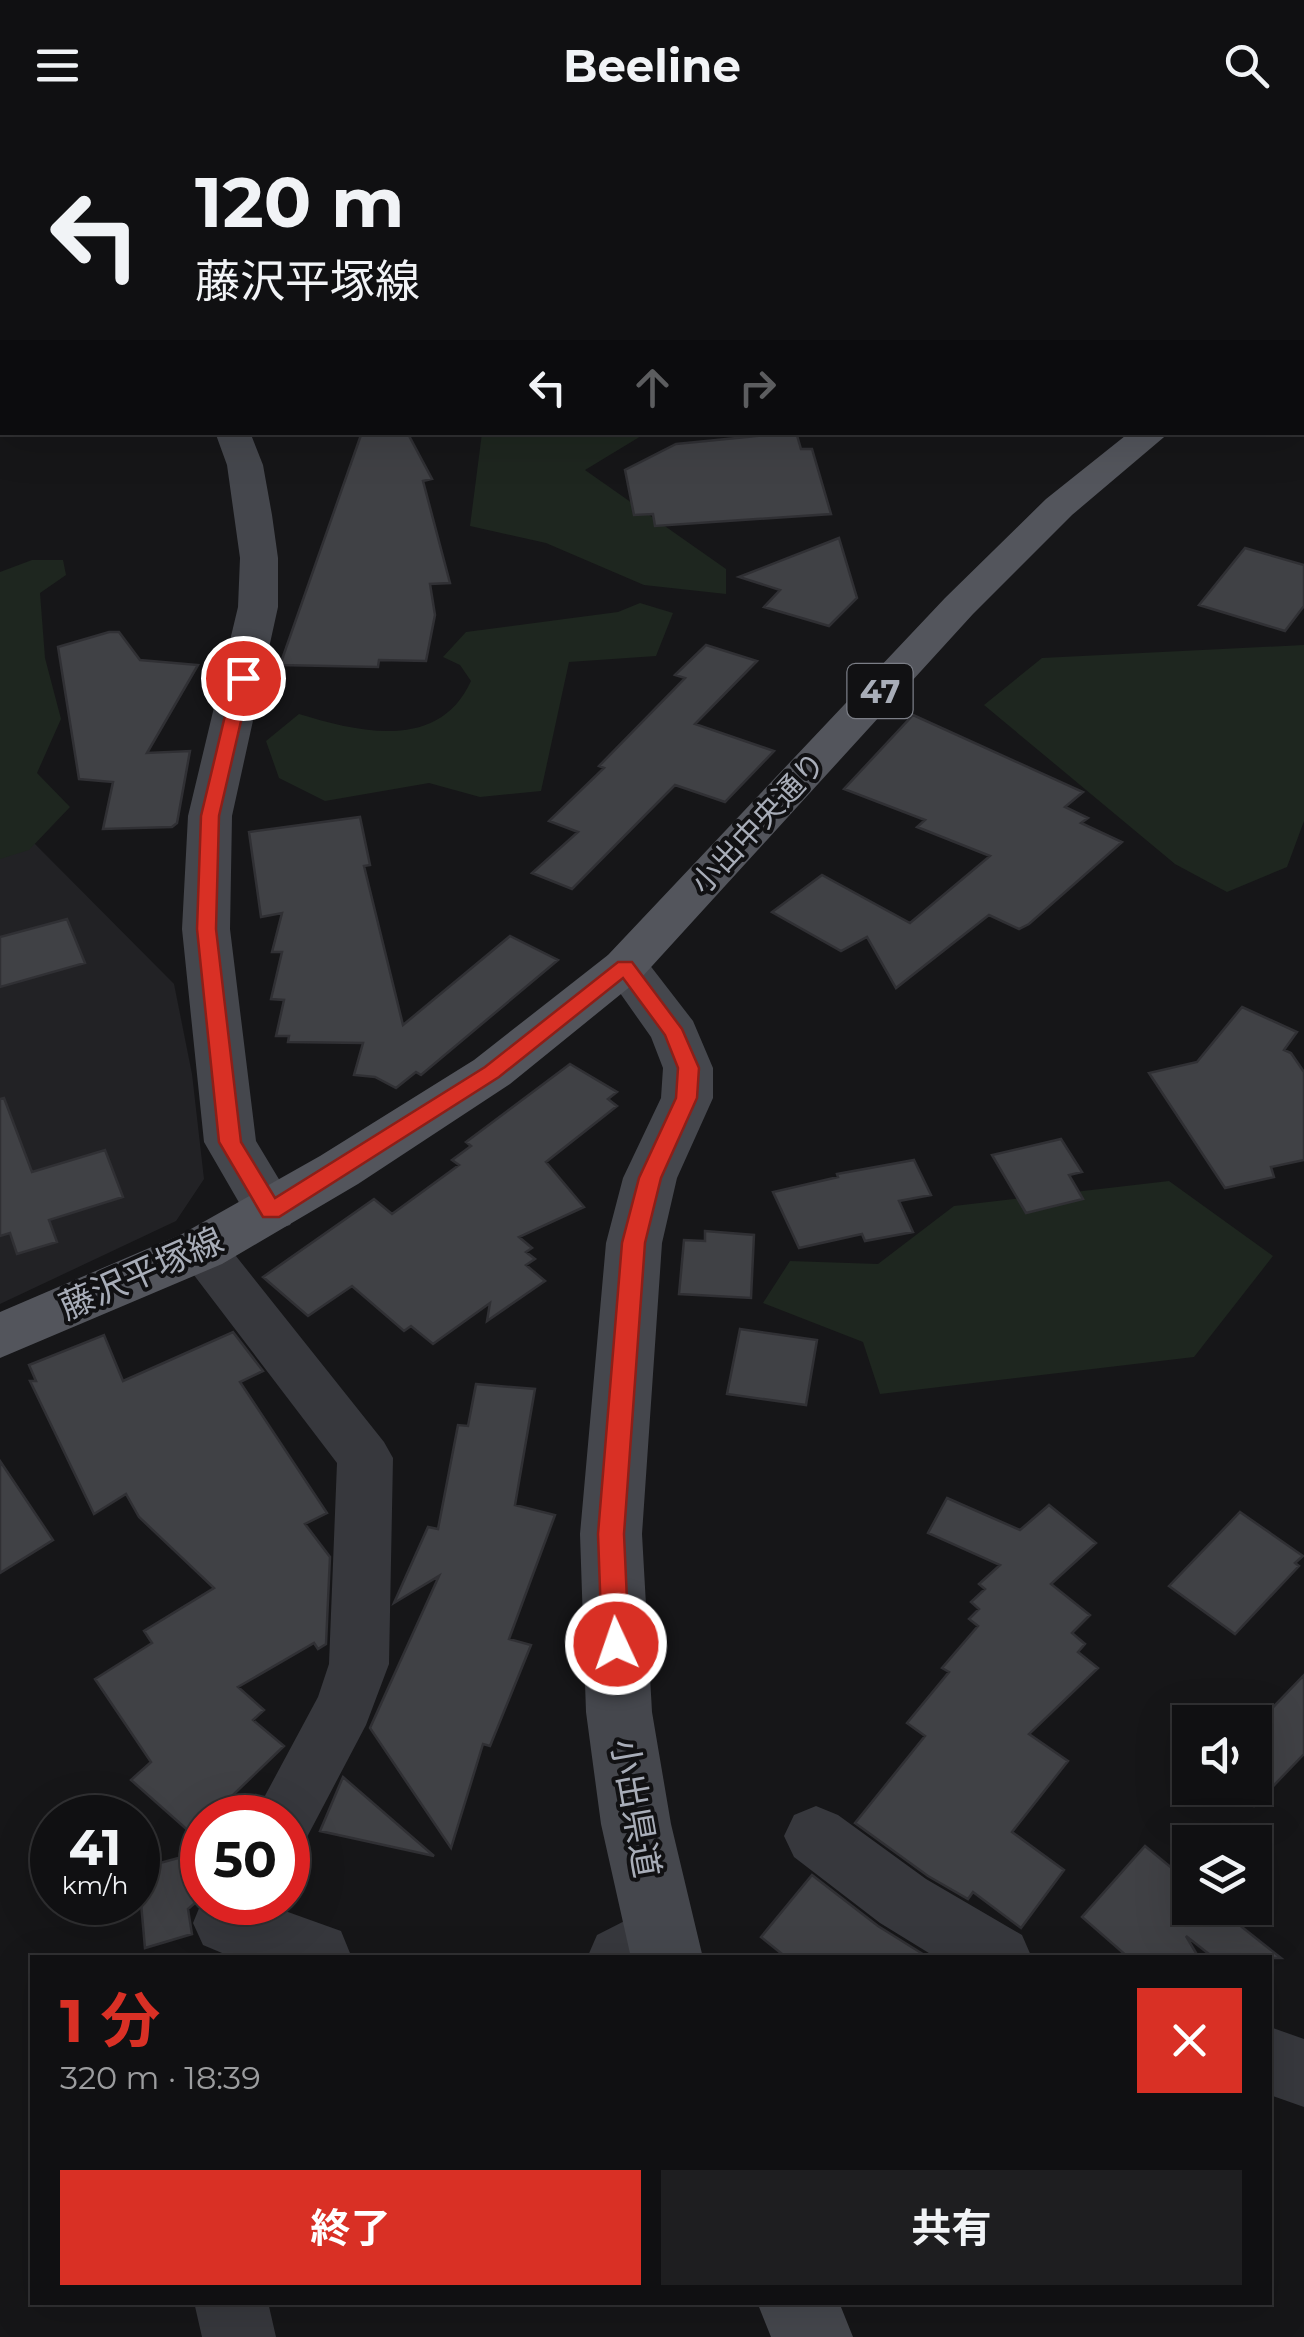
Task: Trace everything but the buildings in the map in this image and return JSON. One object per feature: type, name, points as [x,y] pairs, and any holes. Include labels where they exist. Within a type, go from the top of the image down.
[{"type":"main road","name":"小出中央通り","points":[[625,966],[959,606],[1059,507],[1148,435]]},
{"type":"main road","name":"藤沢平塚線","points":[[0,1336],[202,1248],[271,1211],[492,1072],[625,966]]},
{"type":"street","points":[[233,435],[245,464],[253,514],[259,558],[258,607],[210,816],[206,929],[230,1142],[271,1211]]},
{"type":"street","name":"小出県道","points":[[625,966],[675,1034],[688,1068],[686,1098],[650,1178],[634,1243],[611,1534],[620,1712],[649,1950]]},
{"type":"street","points":[[202,1248],[365,1458],[359,1664],[345,1706],[297,1795]]},
{"type":"street","points":[[816,1836],[903,1901],[994,1955]]},
{"type":"street","points":[[224,1928],[318,1955]]},
{"type":"street","points":[[1272,2061],[1304,2073]]},
{"type":"street","points":[[231,2305],[238,2337]]},
{"type":"street","points":[[798,2305],[812,2337]]},
{"type":"shaded area","points":[[482,435],[643,435],[585,470],[726,569],[726,594],[644,585],[546,543],[470,526]]},
{"type":"shaded area","points":[[32,560],[63,560],[66,575],[40,593],[45,658],[61,719],[37,773],[70,807],[29,850],[0,859],[0,572]]},
{"type":"shaded area","points":[[640,603],[673,613],[656,656],[569,662],[541,791],[480,797],[429,783],[325,801],[279,778],[266,741],[299,714],[346,726],[395,731],[439,719],[457,704],[471,681],[460,665],[443,657],[466,632],[618,612]]},
{"type":"shaded area","points":[[1304,645],[1304,821],[1287,867],[1227,892],[1175,864],[984,705],[1042,658]]},
{"type":"shaded area","points":[[0,764],[28,837],[174,984],[192,1074],[204,1179],[176,1221],[0,1304]]},
{"type":"shaded area","points":[[1169,1181],[1273,1256],[1194,1357],[880,1394],[863,1342],[763,1303],[790,1261],[878,1264],[954,1206]]},
{"type":"route","points":[[243,678],[210,816],[206,929],[230,1142],[271,1211],[492,1072],[625,966],[675,1034],[688,1068],[686,1098],[650,1178],[634,1243],[622,1366],[611,1534],[616,1644]]}]
